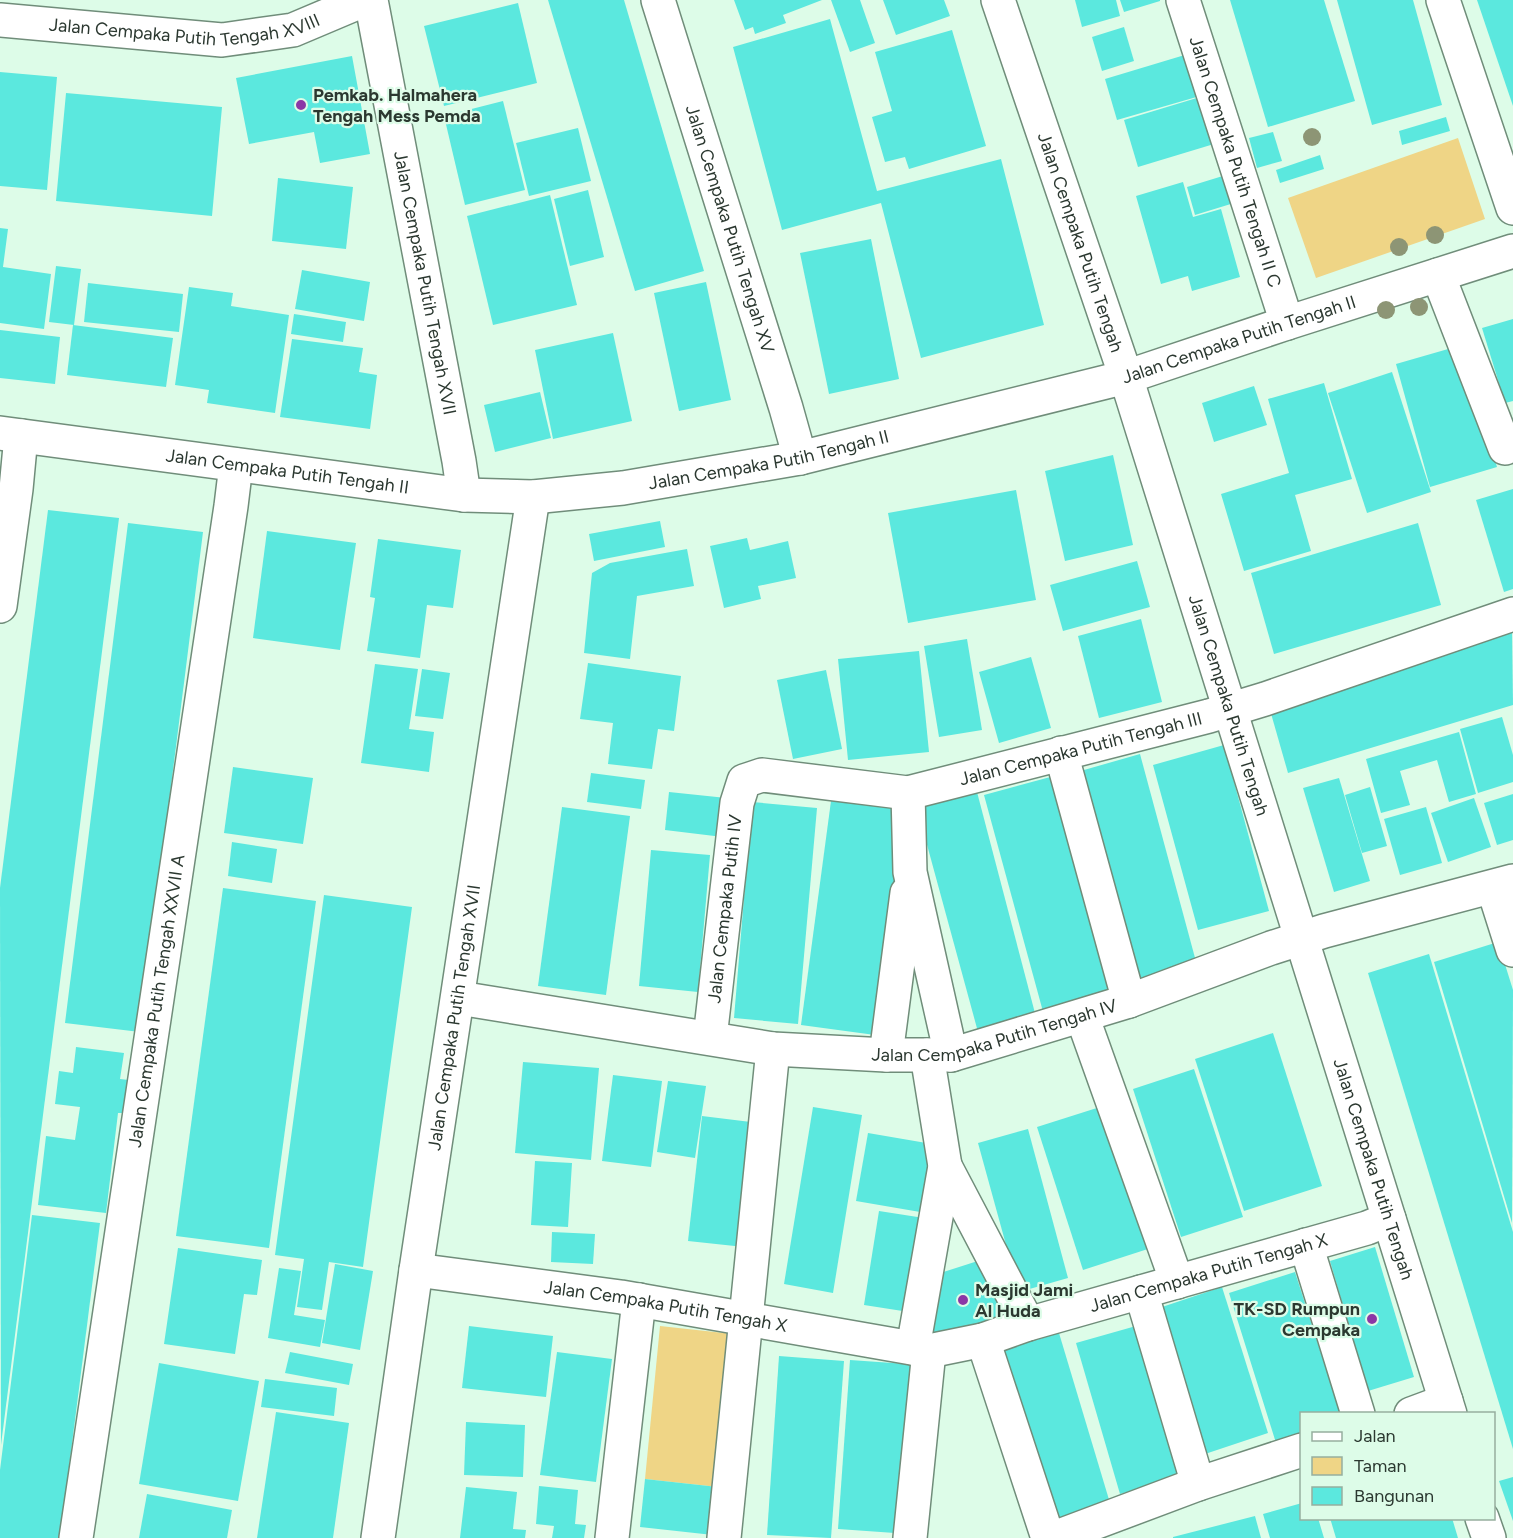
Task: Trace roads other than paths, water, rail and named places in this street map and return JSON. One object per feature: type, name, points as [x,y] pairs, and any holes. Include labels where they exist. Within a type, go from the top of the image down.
[{"type":"street","name":"Jalan Cempaka Putih Tengah XVIII","points":[[0,20],[222,40],[293,30],[324,8],[364,0]]},
{"type":"street","name":"Jalan Cempaka Putih Tengah XVII","points":[[371,0],[464,495]]},
{"type":"street","name":"Jalan Cempaka Putih Tengah XV","points":[[658,0],[800,458]]},
{"type":"street","name":"Jalan Cempaka Putih Tengah","points":[[998,0],[1126,377],[1448,1407]]},
{"type":"street","name":"Jalan Cempaka Putih Tengah II C","points":[[1183,0],[1287,323]]},
{"type":"street","points":[[1443,0],[1513,208]]},
{"type":"street","name":"Jalan Cempaka Putih Tengah II","points":[[11,435],[464,495],[533,497],[623,488],[800,458],[1126,377],[1513,251]]},
{"type":"street","points":[[1438,275],[1505,448]]},
{"type":"street","points":[[0,606],[16,489],[11,435]]},
{"type":"street","name":"Jalan Cempaka Putih Tengah XXVII A","points":[[75,1538],[236,465]]},
{"type":"street","name":"Jalan Cempaka Putih Tengah XVII","points":[[378,1538],[416,1270],[459,998],[533,497]]},
{"type":"street","name":"Jalan Cempaka Putih Tengah III","points":[[744,781],[762,775],[908,793],[1229,710],[1513,614]]},
{"type":"street","points":[[1061,753],[1129,1001]]},
{"type":"street","name":"Jalan Cempaka Putih IV","points":[[710,1038],[737,802],[744,781]]},
{"type":"street","points":[[908,793],[910,872],[939,1055],[945,1166],[921,1349],[910,1538]]},
{"type":"street","points":[[886,1055],[910,872]]},
{"type":"street","points":[[1503,884],[1513,950]]},
{"type":"street","name":"Jalan Cempaka Putih Tengah IV","points":[[459,998],[773,1049],[886,1055],[939,1055],[1129,1001],[1300,938],[1503,884]]},
{"type":"street","points":[[1082,1016],[1177,1282]]},
{"type":"street","points":[[724,1538],[773,1049]]},
{"type":"street","points":[[945,1166],[1028,1324]]},
{"type":"street","name":"Jalan Cempaka Putih Tengah X","points":[[416,1270],[639,1300],[921,1349],[982,1340],[1028,1324],[1389,1220]]},
{"type":"street","points":[[1306,1245],[1358,1412]]},
{"type":"street","points":[[1141,1292],[1198,1484]]},
{"type":"street","points":[[612,1538],[639,1300]]},
{"type":"street","points":[[982,1340],[1048,1538]]},
{"type":"street","points":[[1417,1412],[1448,1407]]},
{"type":"street","points":[[1054,1538],[1198,1484],[1300,1451]]},
{"type":"street","points":[[1483,1520],[1489,1538]]},
{"type":"place","name":"Pemkab. Halmahera Tengah Mess Pemda","points":[[301,105]]},
{"type":"place","name":"Masjid Jami Al Huda","points":[[963,1300]]},
{"type":"place","name":"TK-SD Rumpun Cempaka","points":[[1372,1319]]}]
